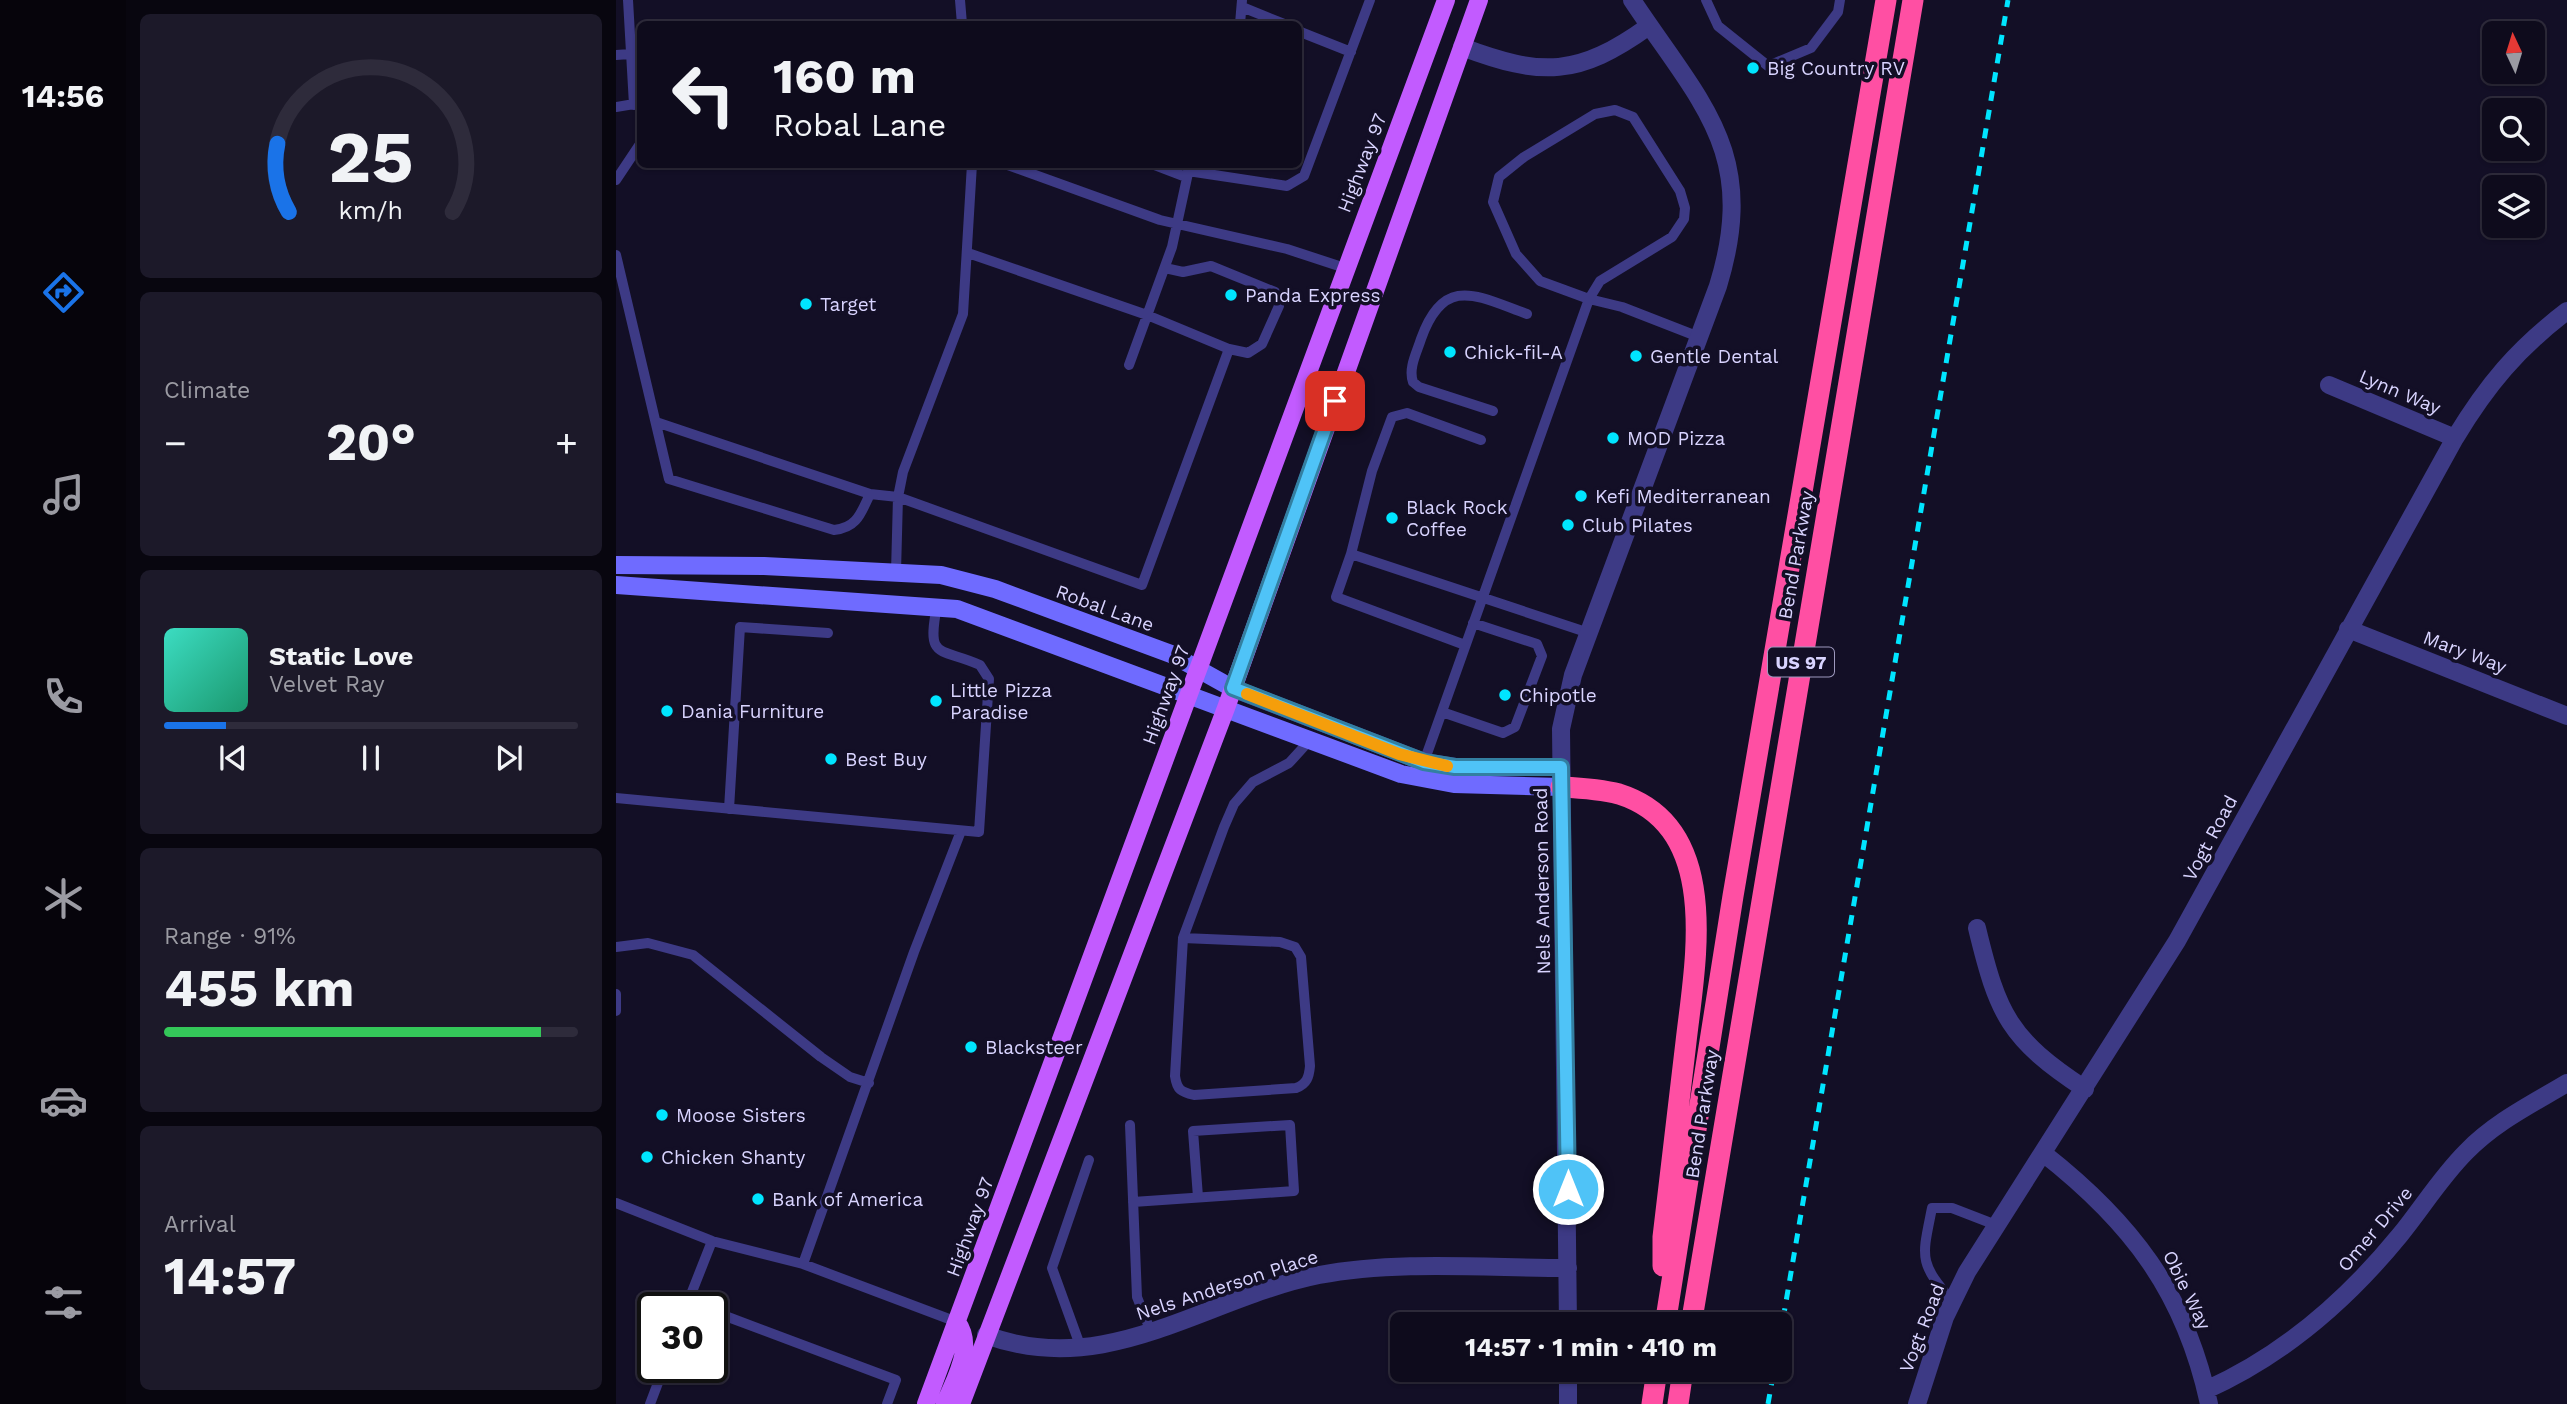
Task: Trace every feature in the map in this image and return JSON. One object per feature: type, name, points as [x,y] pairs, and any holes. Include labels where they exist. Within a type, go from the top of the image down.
[{"type":"highway","name":"Bend Parkway","points":[[1665,1312],[1886,0]]},
{"type":"highway","name":"Bend Parkway","points":[[1693,1312],[1913,0]]},
{"type":"highway","points":[[1561,777],[1621,795],[1651,814],[1674,838],[1685,856],[1696,897],[1696,948],[1663,1237],[1663,1312]]},
{"type":"highway","points":[[1652,1404],[1655,1382]]},
{"type":"highway","points":[[1678,1404],[1681,1382]]},
{"type":"main road","name":"Highway 97","points":[[926,1404],[1446,0]]},
{"type":"main road","points":[[961,1404],[1226,708],[1479,0]]},
{"type":"main road","name":"Robal Lane","points":[[616,565],[764,566],[941,575],[995,589],[1171,654],[1233,688]]},
{"type":"main road","points":[[616,585],[937,606],[979,615],[1391,771],[1436,782],[1561,777]]},
{"type":"main road","points":[[945,1404],[966,1345],[965,1334],[957,1322]]},
{"type":"street","name":"Nels Anderson Road","points":[[1568,1312],[1561,729],[1566,699],[1589,633],[1730,247],[1733,196],[1728,167],[1714,123],[1632,0]]},
{"type":"street","points":[[1462,47],[1516,65],[1560,67],[1603,56],[1649,26]]},
{"type":"street","name":"Vogt Road","points":[[1917,1404],[1953,1302],[1996,1225],[2177,941],[2455,438],[2484,390],[2513,356],[2567,311]]},
{"type":"street","name":"Lynn Way","points":[[2329,385],[2455,438]]},
{"type":"street","name":"Mary Way","points":[[2348,629],[2567,716]]},
{"type":"street","name":"Robal Lane","points":[[1233,688],[1424,762],[1561,777]]},
{"type":"street","points":[[1977,928],[2001,1011],[2023,1040],[2046,1063],[2085,1089]]},
{"type":"street","name":"Omer Drive","points":[[2207,1397],[2322,1316],[2359,1282],[2466,1152],[2501,1122],[2567,1083]]},
{"type":"street","name":"Obie Way","points":[[2043,1153],[2088,1188],[2151,1259],[2188,1336],[2207,1397]]},
{"type":"street","name":"Nels Anderson Place","points":[[986,1335],[1038,1348],[1081,1349],[1151,1332],[1316,1276],[1357,1269],[1568,1268]]},
{"type":"street","points":[[1569,1382],[1569,1404]]},
{"type":"lane","points":[[616,107],[637,104],[628,0]]},
{"type":"lane","points":[[960,0],[962,21]]},
{"type":"lane","points":[[1129,365],[1172,247],[1188,171],[1287,186],[1304,176],[1370,0]]},
{"type":"lane","points":[[1706,0],[1718,26],[1768,66],[1811,47],[1838,12],[1840,0]]},
{"type":"lane","points":[[1242,4],[1278,21]]},
{"type":"lane","points":[[1302,33],[1351,52]]},
{"type":"lane","points":[[616,55],[631,54]]},
{"type":"lane","points":[[1424,762],[1589,299],[1600,281],[1672,237],[1684,219],[1685,208],[1680,191],[1633,117],[1615,110],[1595,114],[1524,157],[1499,177],[1493,202],[1516,254],[1540,281],[1589,299],[1622,307],[1699,337]]},
{"type":"lane","points":[[616,180],[637,148]]},
{"type":"lane","points":[[896,572],[898,497],[903,472],[963,314],[972,168]]},
{"type":"lane","points":[[1016,168],[1175,224],[1287,248],[1345,268]]},
{"type":"lane","points":[[968,253],[1147,315],[1229,349],[1248,353],[1262,344],[1279,306],[1275,292],[1211,266],[1183,272],[1165,268]]},
{"type":"lane","points":[[616,255],[669,479],[834,530],[847,529],[858,520],[870,494]]},
{"type":"lane","points":[[1493,411],[1419,387],[1413,382],[1410,373],[1430,314],[1437,306],[1455,296],[1473,295],[1527,314]]},
{"type":"lane","points":[[656,422],[870,494],[898,497],[1142,585],[1229,349]]},
{"type":"lane","points":[[1465,645],[1336,597],[1351,554],[1372,471],[1392,417],[1407,413],[1481,440]]},
{"type":"lane","points":[[1351,554],[1589,633]]},
{"type":"lane","points":[[616,798],[979,832],[989,679],[981,665],[948,656],[936,646],[932,632],[937,606]]},
{"type":"lane","points":[[1442,712],[1503,733],[1515,727],[1542,656],[1537,644],[1473,623]]},
{"type":"lane","points":[[729,809],[740,627],[828,633]]},
{"type":"lane","points":[[1183,939],[1280,942],[1295,947],[1301,957],[1310,1066],[1309,1077],[1303,1085],[1296,1088],[1194,1095],[1182,1092],[1177,1087],[1183,939],[1234,804],[1253,782],[1289,763],[1310,740]]},
{"type":"lane","points":[[803,1264],[914,952],[961,831]]},
{"type":"lane","points":[[616,947],[648,943],[693,955],[821,1057],[850,1077],[869,1083]]},
{"type":"lane","points":[[616,994],[616,1011]]},
{"type":"lane","points":[[1130,1125],[1137,1297],[1151,1332]]},
{"type":"lane","points":[[1133,1202],[1198,1198],[1294,1191],[1290,1125],[1193,1131],[1198,1198]]},
{"type":"lane","points":[[1081,1349],[1069,1324],[1052,1268],[1089,1160]]},
{"type":"lane","points":[[616,1203],[712,1241],[803,1264],[957,1322]]},
{"type":"lane","points":[[1953,1302],[1925,1265],[1924,1247],[1932,1208],[1952,1208],[1996,1225]]},
{"type":"lane","points":[[692,1292],[712,1241]]},
{"type":"lane","points":[[728,1317],[896,1380],[887,1404]]},
{"type":"lane","points":[[650,1404],[658,1383]]},
{"type":"railway","points":[[1784,1312],[2008,0]]},
{"type":"railway","points":[[1768,1404],[1772,1382]]},
{"type":"slow traffic","points":[[1247,694],[1399,754],[1447,766]]},
{"type":"place","name":"Big Country RV","points":[[1753,68]]},
{"type":"place","name":"Panda Express","points":[[1231,295]]},
{"type":"place","name":"Target","points":[[806,304]]},
{"type":"place","name":"Chick-fil-A","points":[[1450,352]]},
{"type":"place","name":"Gentle Dental","points":[[1636,356]]},
{"type":"place","name":"MOD Pizza","points":[[1613,438]]},
{"type":"place","name":"Kefi Mediterranean","points":[[1581,496]]},
{"type":"place","name":"Black Rock Coffee","points":[[1392,518]]},
{"type":"place","name":"Club Pilates","points":[[1568,525]]},
{"type":"place","name":"Chipotle","points":[[1505,695]]},
{"type":"place","name":"Little Pizza Paradise","points":[[936,701]]},
{"type":"place","name":"Dania Furniture","points":[[667,711]]},
{"type":"place","name":"Best Buy","points":[[831,759]]},
{"type":"place","name":"Blacksteer","points":[[971,1047]]},
{"type":"place","name":"Moose Sisters","points":[[662,1115]]},
{"type":"place","name":"Chicken Shanty","points":[[647,1157]]},
{"type":"place","name":"Bank of America","points":[[758,1199]]},
{"type":"route","points":[[1335,401],[1233,688],[1424,762],[1455,767],[1561,767],[1568,1189]]}]
